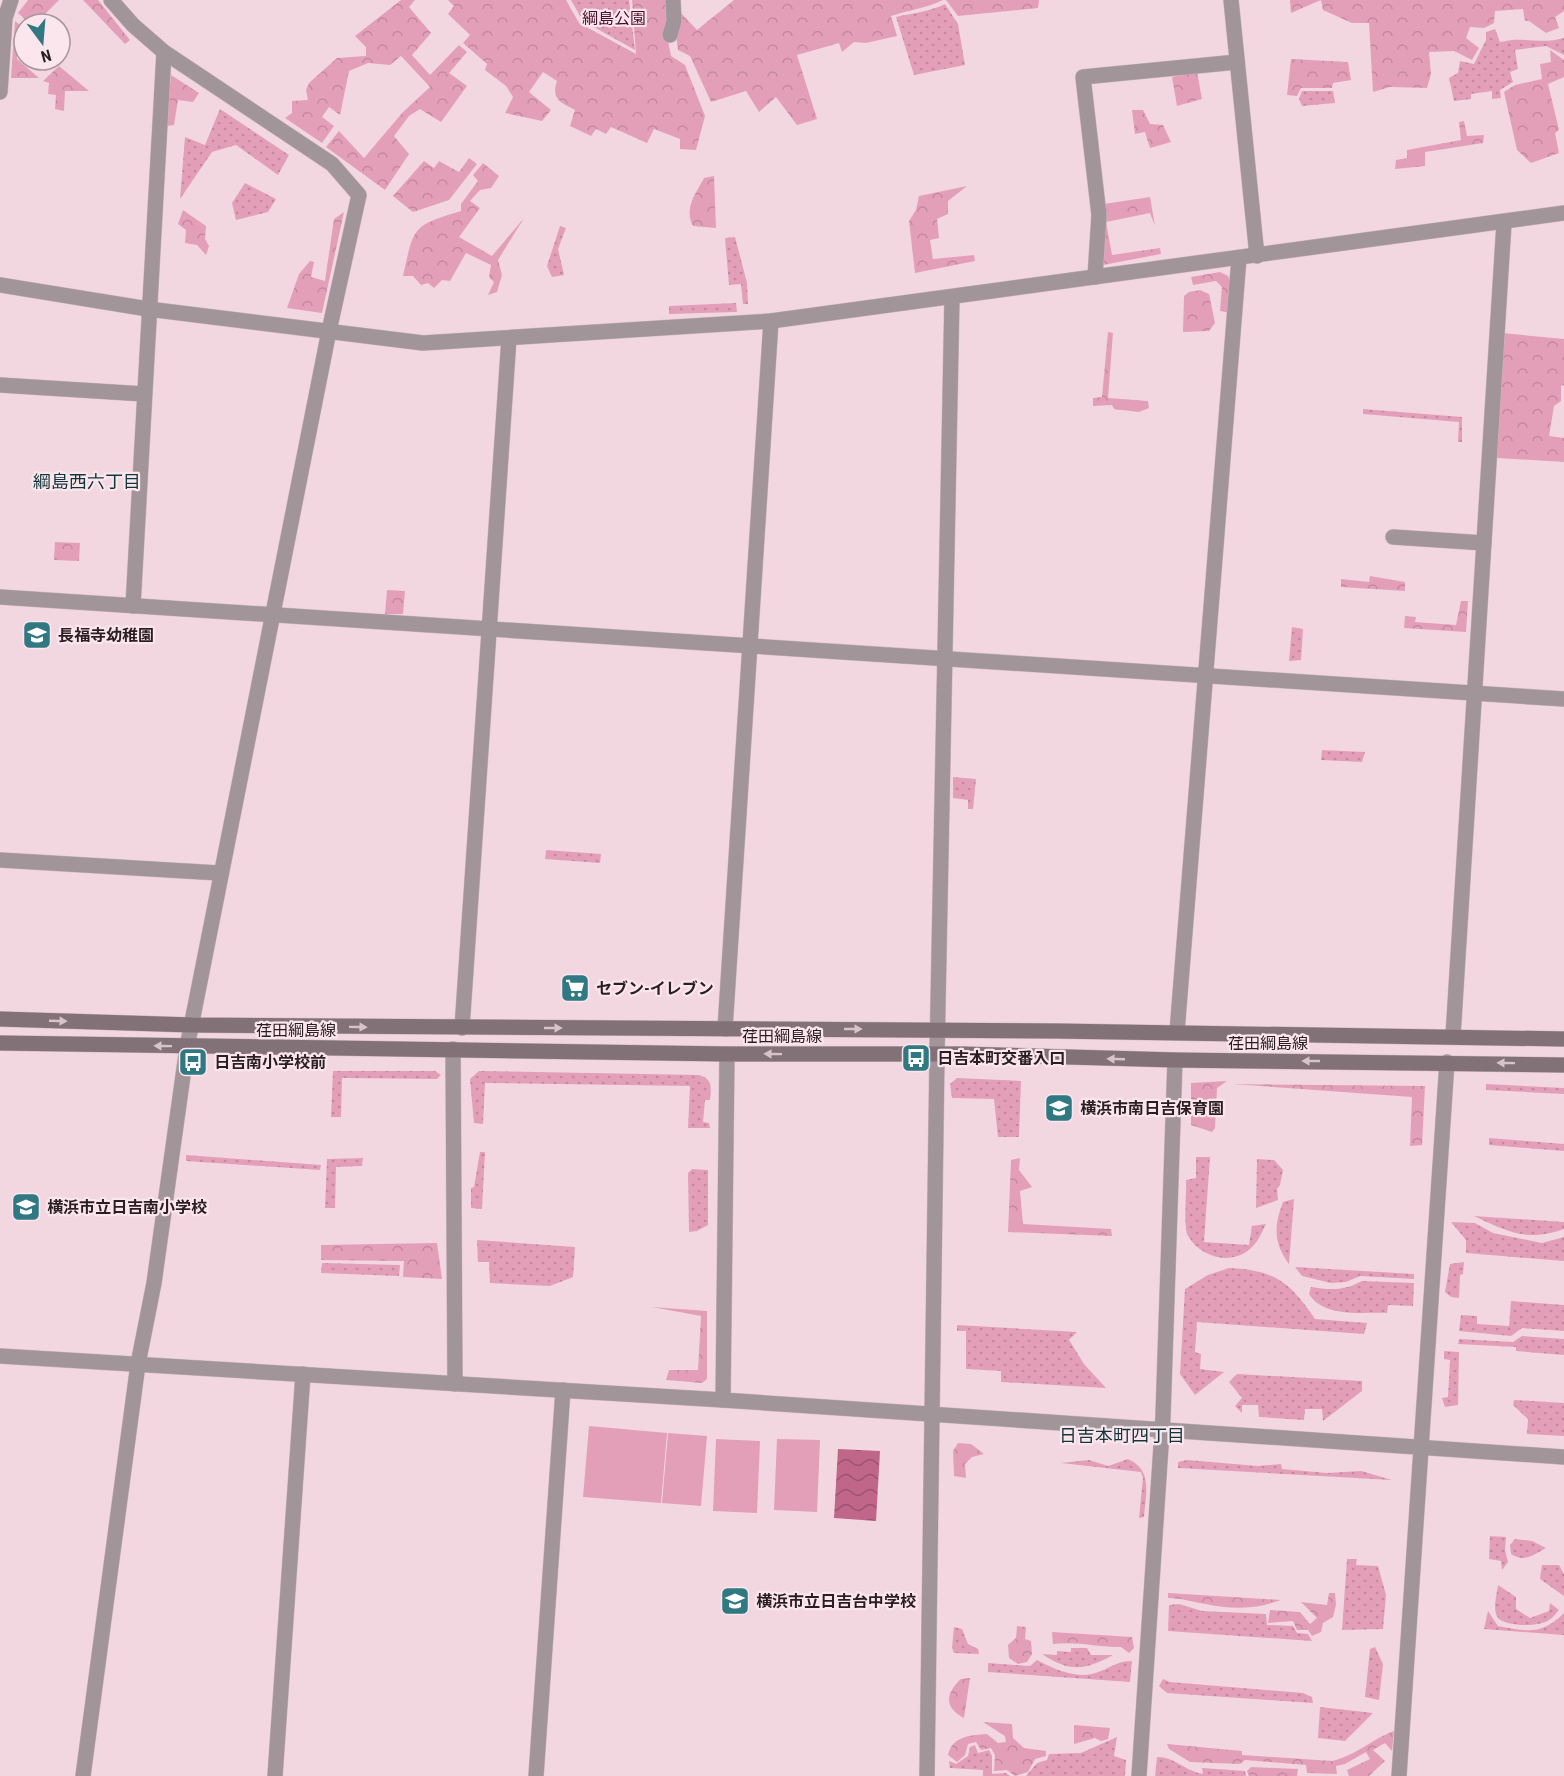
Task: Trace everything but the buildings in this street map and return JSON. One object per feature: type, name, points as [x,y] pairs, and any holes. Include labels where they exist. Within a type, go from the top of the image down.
[{"type":"main road","name":"荏田綱島線","points":[[0,1019],[192,1025],[1178,1032],[1564,1039]]},
{"type":"main road","name":"荏田綱島線","points":[[0,1043],[1564,1065]]},
{"type":"street","points":[[0,92],[5,18],[11,0]]},
{"type":"street","points":[[83,1776],[138,1364],[154,1283],[186,1047],[329,331],[359,195],[332,164],[164,52],[133,25],[111,0]]},
{"type":"street","points":[[670,35],[674,21],[674,0]]},
{"type":"street","points":[[1231,0],[1257,256]]},
{"type":"street","points":[[133,606],[164,52]]},
{"type":"street","points":[[1095,277],[1099,215],[1083,77],[1237,62]]},
{"type":"street","points":[[0,285],[148,309],[423,342],[771,321],[1504,223],[1564,213]]},
{"type":"street","points":[[1453,1036],[1504,223]]},
{"type":"street","points":[[1178,1032],[1239,258]]},
{"type":"street","points":[[927,1776],[937,1030],[952,297]]},
{"type":"street","points":[[724,1029],[771,321]]},
{"type":"street","points":[[462,1028],[509,338]]},
{"type":"street","points":[[0,385],[144,394]]},
{"type":"street","points":[[1393,537],[1484,543]]},
{"type":"street","points":[[0,597],[1564,699]]},
{"type":"street","points":[[0,860],[219,873]]},
{"type":"street","points":[[453,1049],[455,1384]]},
{"type":"street","points":[[723,1400],[727,1054]]},
{"type":"street","points":[[1139,1776],[1162,1430],[1175,1060]]},
{"type":"street","points":[[1399,1776],[1447,1062]]},
{"type":"street","points":[[0,1356],[723,1400],[1564,1457]]},
{"type":"street","points":[[275,1776],[303,1374]]},
{"type":"street","points":[[536,1776],[563,1390]]},
{"type":"green space","points":[[28,0],[59,0],[47,12],[19,12]]},
{"type":"green space","points":[[83,0],[98,0],[130,40],[125,44]]},
{"type":"green space","points":[[401,0],[415,0],[409,7],[431,33],[412,55],[430,75],[459,45],[467,52],[449,73],[467,86],[441,122],[420,109],[409,116],[394,136],[409,154],[385,190],[326,147],[339,131],[364,158],[403,112],[430,87],[401,56],[390,65],[368,63],[349,71],[340,115],[329,107],[322,117],[334,126],[322,143],[285,118],[292,113],[292,101],[308,100],[306,90],[309,83],[337,58],[366,56],[366,47],[355,36]]},
{"type":"green space","points":[[448,0],[566,0],[579,23],[636,54],[632,0],[669,0],[667,36],[671,56],[685,65],[705,116],[696,150],[680,149],[680,139],[654,129],[647,143],[611,127],[606,134],[596,129],[591,136],[570,126],[575,110],[558,99],[555,92],[557,81],[543,72],[529,92],[551,110],[542,121],[505,113],[513,97],[506,86],[485,70],[487,64],[463,43],[470,35],[448,14],[454,6]]},
{"type":"green space","name":"綱島公園","points":[[571,0],[629,0],[635,50],[583,21]]},
{"type":"green space","points":[[734,0],[943,0],[891,16],[897,36],[866,43],[854,42],[842,52],[839,43],[797,55],[817,119],[797,125],[776,97],[759,112],[746,91],[711,102],[690,56],[678,50],[676,35],[681,13],[697,30]]},
{"type":"green space","points":[[946,0],[1039,0],[1038,8],[958,16]]},
{"type":"green space","points":[[1290,0],[1321,0],[1291,13]]},
{"type":"green space","points":[[1321,0],[1564,0],[1564,11],[1555,17],[1559,28],[1546,33],[1529,21],[1525,21],[1523,9],[1495,11],[1494,23],[1484,28],[1470,27],[1466,38],[1479,48],[1472,60],[1454,51],[1429,52],[1431,74],[1427,88],[1390,87],[1373,92],[1369,23],[1352,23],[1323,10]]},
{"type":"green space","points":[[945,4],[958,24],[965,65],[914,75],[896,17],[927,11]]},
{"type":"green space","points":[[1495,29],[1500,42],[1509,40],[1548,41],[1564,38],[1564,55],[1546,46],[1515,50],[1518,69],[1510,72],[1513,82],[1500,90],[1501,98],[1492,99],[1492,91],[1471,94],[1471,99],[1454,101],[1449,78],[1458,73],[1460,61],[1474,64],[1486,40],[1486,32]]},
{"type":"green space","points":[[1550,50],[1564,60],[1564,77],[1548,84],[1559,130],[1555,133],[1559,153],[1531,163],[1517,150],[1504,92],[1515,85],[1542,79],[1540,64],[1551,62]]},
{"type":"green space","points":[[1291,59],[1348,62],[1351,80],[1333,83],[1332,88],[1301,88],[1297,96],[1287,95]]},
{"type":"green space","points":[[12,64],[12,72],[32,72],[39,78],[11,78]]},
{"type":"green space","points":[[53,72],[66,72],[89,91],[65,91],[64,111],[55,109],[56,95],[48,94],[49,83],[43,81]]},
{"type":"green space","points":[[1197,72],[1202,99],[1177,106],[1172,77]]},
{"type":"green space","points":[[171,75],[199,93],[193,102],[178,100],[174,125],[166,126]]},
{"type":"green space","points":[[1302,91],[1333,91],[1335,103],[1302,106],[1299,99]]},
{"type":"green space","points":[[220,109],[289,155],[278,175],[236,145],[212,152],[180,199],[185,137],[205,145]]},
{"type":"green space","points":[[1132,110],[1143,110],[1150,124],[1163,125],[1171,142],[1150,148],[1145,132],[1135,134]]},
{"type":"green space","points":[[1464,121],[1467,136],[1484,135],[1483,143],[1425,152],[1425,166],[1395,169],[1396,160],[1407,158],[1407,150],[1461,140],[1459,122]]},
{"type":"green space","points":[[469,158],[477,164],[449,200],[413,212],[393,196],[424,161],[434,168],[439,161],[459,172]]},
{"type":"green space","points":[[483,163],[499,176],[491,188],[480,190],[470,201],[480,208],[459,237],[492,256],[524,218],[498,260],[502,275],[497,292],[488,295],[494,282],[489,277],[491,265],[466,253],[450,281],[442,280],[434,288],[428,283],[421,285],[413,276],[403,276],[413,237],[418,230],[433,220],[461,211],[461,204],[478,181],[473,175]]},
{"type":"green space","points":[[714,176],[716,228],[693,226],[690,207],[694,196],[704,178]]},
{"type":"green space","points":[[245,183],[276,199],[268,212],[236,220],[232,203]]},
{"type":"green space","points":[[967,186],[948,201],[948,214],[937,219],[939,238],[930,240],[933,259],[974,255],[975,261],[915,273],[909,221],[916,210],[919,196]]},
{"type":"green space","points":[[1150,197],[1155,226],[1150,213],[1106,222],[1112,255],[1160,248],[1161,254],[1103,265],[1100,220],[1104,204]]},
{"type":"green space","points":[[183,210],[206,226],[205,239],[209,246],[206,255],[197,245],[185,243],[186,230],[178,224]]},
{"type":"green space","points":[[344,212],[322,313],[287,308],[299,274],[310,261],[314,262],[311,277],[325,281],[334,219]]},
{"type":"green space","points":[[560,226],[566,228],[558,249],[564,275],[552,277],[547,266]]},
{"type":"green space","points":[[735,237],[747,283],[748,304],[743,304],[741,284],[729,285],[725,238]]},
{"type":"green space","points":[[1220,272],[1228,276],[1232,288],[1230,313],[1220,311],[1222,287],[1216,281],[1193,285],[1191,277]]},
{"type":"green space","points":[[1200,290],[1209,294],[1215,323],[1209,331],[1183,332],[1184,296],[1189,292]]},
{"type":"green space","points":[[736,303],[737,312],[669,314],[669,306]]},
{"type":"green space","points":[[1108,332],[1113,333],[1108,398],[1148,401],[1149,408],[1139,412],[1114,409],[1112,405],[1093,406],[1093,398],[1102,397]]},
{"type":"green space","points":[[1502,333],[1564,339],[1564,385],[1561,386],[1561,401],[1554,406],[1549,436],[1564,438],[1564,462],[1497,458]]},
{"type":"green space","points":[[1363,409],[1462,417],[1462,442],[1458,442],[1459,422],[1363,414]]},
{"type":"green space","points":[[55,542],[80,543],[79,561],[54,560]]},
{"type":"green space","points":[[1370,576],[1405,582],[1405,591],[1341,587],[1341,579],[1369,582]]},
{"type":"green space","points":[[387,590],[405,591],[403,614],[385,614]]},
{"type":"green space","points":[[1461,601],[1468,601],[1466,632],[1404,628],[1405,616],[1416,617],[1415,622],[1456,625]]},
{"type":"green space","points":[[1292,627],[1303,629],[1301,660],[1289,661]]},
{"type":"green space","points":[[1322,750],[1365,752],[1362,762],[1321,760]]},
{"type":"green space","points":[[953,777],[976,779],[973,809],[968,809],[968,800],[953,798]]},
{"type":"green space","points":[[546,850],[601,854],[600,863],[545,859]]},
{"type":"green space","points":[[333,1071],[435,1071],[441,1075],[437,1079],[342,1078],[341,1117],[331,1117]]},
{"type":"green space","points":[[479,1071],[699,1075],[707,1079],[710,1084],[710,1100],[705,1100],[703,1122],[709,1123],[710,1128],[688,1128],[690,1086],[485,1083],[483,1124],[474,1123],[470,1079]]},
{"type":"green space","points":[[957,1078],[1021,1081],[1019,1137],[998,1137],[994,1099],[952,1098],[950,1084]]},
{"type":"green space","points":[[1227,1081],[1217,1088],[1215,1128],[1212,1132],[1191,1125],[1191,1083]]},
{"type":"green space","points":[[1233,1084],[1425,1086],[1422,1145],[1410,1146],[1412,1097]]},
{"type":"green space","points":[[1486,1084],[1564,1088],[1564,1094],[1486,1090]]},
{"type":"green space","points":[[1489,1138],[1564,1144],[1564,1151],[1489,1145]]},
{"type":"green space","points":[[480,1152],[485,1152],[482,1209],[471,1208],[471,1188],[474,1187]]},
{"type":"green space","points":[[186,1155],[321,1165],[320,1170],[186,1161]]},
{"type":"green space","points":[[1196,1157],[1210,1157],[1204,1242],[1249,1245],[1252,1226],[1266,1224],[1256,1243],[1243,1254],[1235,1257],[1217,1257],[1201,1250],[1188,1236],[1185,1217],[1186,1180],[1196,1178]]},
{"type":"green space","points":[[363,1158],[362,1166],[336,1167],[335,1208],[325,1208],[327,1159]]},
{"type":"green space","points":[[1020,1158],[1019,1170],[1032,1187],[1020,1191],[1023,1224],[1111,1229],[1112,1236],[1008,1232],[1011,1160]]},
{"type":"green space","points":[[1257,1159],[1274,1160],[1283,1170],[1277,1189],[1278,1200],[1256,1208]]},
{"type":"green space","points":[[692,1169],[708,1170],[708,1225],[697,1231],[689,1232],[688,1173]]},
{"type":"green space","points":[[1294,1199],[1289,1264],[1280,1248],[1277,1226],[1283,1202]]},
{"type":"green space","points":[[1474,1216],[1564,1222],[1564,1229],[1539,1235],[1528,1235],[1508,1231]]},
{"type":"green space","points":[[1451,1222],[1475,1223],[1493,1233],[1542,1243],[1564,1237],[1564,1261],[1466,1253],[1466,1240]]},
{"type":"green space","points":[[477,1240],[575,1247],[573,1277],[550,1286],[490,1283],[489,1262],[478,1262]]},
{"type":"green space","points":[[437,1243],[442,1279],[403,1277],[404,1261],[321,1260],[321,1245]]},
{"type":"green space","points":[[1464,1262],[1463,1274],[1460,1275],[1459,1298],[1451,1297],[1445,1292],[1450,1264]]},
{"type":"green space","points":[[322,1263],[400,1265],[399,1276],[321,1273]]},
{"type":"green space","points":[[1295,1267],[1414,1274],[1414,1279],[1360,1276],[1346,1282],[1331,1283],[1302,1276]]},
{"type":"green space","points":[[1229,1268],[1270,1275],[1289,1287],[1315,1319],[1367,1323],[1364,1334],[1197,1322],[1195,1352],[1201,1354],[1200,1369],[1224,1372],[1195,1395],[1180,1374],[1185,1289],[1208,1275]]},
{"type":"green space","points":[[1362,1281],[1414,1283],[1413,1306],[1388,1305],[1387,1313],[1344,1312],[1324,1307],[1309,1294],[1311,1287],[1337,1289]]},
{"type":"green space","points":[[1511,1301],[1564,1305],[1564,1331],[1522,1328],[1511,1336],[1459,1331],[1461,1315],[1477,1316],[1477,1324],[1509,1326]]},
{"type":"green space","points":[[652,1307],[707,1311],[707,1379],[702,1383],[666,1380],[669,1370],[698,1370],[701,1316]]},
{"type":"green space","points":[[957,1325],[1077,1332],[1069,1340],[1084,1364],[1106,1388],[1001,1382],[1001,1371],[966,1369],[966,1331],[957,1331]]},
{"type":"green space","points":[[1522,1336],[1564,1339],[1564,1355],[1516,1351],[1516,1347],[1458,1344],[1459,1339],[1513,1342]]},
{"type":"green space","points":[[1444,1351],[1459,1352],[1458,1405],[1445,1407],[1442,1398],[1448,1397],[1450,1360],[1444,1359]]},
{"type":"green space","points":[[1237,1374],[1362,1381],[1362,1391],[1323,1421],[1322,1409],[1305,1409],[1304,1420],[1259,1417],[1258,1405],[1242,1405],[1242,1413],[1235,1406],[1242,1398],[1229,1382]]},
{"type":"green space","points":[[1514,1400],[1564,1403],[1564,1436],[1527,1434],[1528,1419],[1513,1405]]},
{"type":"green space","points":[[589,1426],[667,1433],[661,1503],[583,1497]]},
{"type":"green space","points":[[668,1433],[707,1436],[701,1506],[662,1503]]},
{"type":"green space","points":[[716,1439],[760,1441],[757,1513],[713,1511]]},
{"type":"green space","points":[[777,1439],[820,1440],[817,1512],[774,1510]]},
{"type":"green space","points":[[958,1443],[971,1444],[984,1454],[972,1457],[965,1464],[966,1478],[954,1476],[953,1451]]},
{"type":"green space","points":[[1128,1459],[1141,1469],[1145,1476],[1144,1517],[1139,1518],[1143,1478],[1141,1472],[1061,1463],[1089,1460],[1108,1466]]},
{"type":"green space","points":[[1187,1460],[1258,1466],[1281,1464],[1282,1469],[1327,1473],[1361,1471],[1392,1480],[1178,1468],[1178,1462]]},
{"type":"green space","points":[[1490,1536],[1506,1537],[1505,1550],[1508,1562],[1502,1570],[1501,1561],[1489,1559]]},
{"type":"green space","points":[[1515,1539],[1532,1541],[1546,1548],[1529,1557],[1516,1557],[1511,1554],[1510,1545]]},
{"type":"green space","points":[[1347,1559],[1357,1559],[1356,1565],[1378,1566],[1386,1595],[1383,1629],[1342,1630]]},
{"type":"green space","points":[[1542,1565],[1559,1565],[1564,1574],[1564,1596],[1540,1579]]},
{"type":"green space","points":[[1498,1585],[1516,1597],[1516,1609],[1530,1618],[1549,1611],[1550,1603],[1559,1610],[1550,1619],[1538,1624],[1523,1625],[1502,1621],[1495,1611]]},
{"type":"green space","points":[[1168,1593],[1281,1600],[1253,1607],[1225,1607],[1168,1598]]},
{"type":"green space","points":[[1329,1593],[1335,1593],[1336,1605],[1333,1617],[1323,1623],[1321,1632],[1312,1636],[1308,1630],[1297,1630],[1293,1621],[1268,1623],[1270,1610],[1300,1612],[1310,1624],[1317,1618],[1301,1602],[1327,1605]]},
{"type":"green space","points":[[1179,1604],[1202,1611],[1266,1614],[1267,1625],[1293,1626],[1297,1633],[1308,1634],[1312,1641],[1168,1631],[1169,1605]]},
{"type":"green space","points":[[1488,1611],[1498,1626],[1526,1630],[1541,1629],[1564,1613],[1564,1635],[1484,1629]]},
{"type":"green space","points":[[1017,1626],[1026,1627],[1025,1639],[1031,1641],[1032,1654],[1027,1662],[1018,1664],[1009,1658],[1008,1645],[1016,1638]]},
{"type":"green space","points":[[954,1627],[962,1629],[968,1644],[978,1649],[979,1654],[954,1653],[952,1648]]},
{"type":"green space","points":[[1052,1632],[1132,1637],[1134,1648],[1129,1653],[1121,1647],[1053,1644]]},
{"type":"green space","points":[[1375,1647],[1383,1664],[1379,1700],[1365,1697],[1370,1649]]},
{"type":"green space","points":[[1071,1648],[1087,1648],[1091,1655],[1113,1655],[1094,1664],[1069,1667],[1042,1654],[1057,1655],[1057,1651],[1071,1652]]},
{"type":"green space","points":[[1037,1660],[1060,1671],[1076,1675],[1092,1674],[1120,1663],[1132,1661],[1130,1682],[988,1672],[988,1663],[1030,1666]]},
{"type":"green space","points":[[970,1678],[964,1718],[957,1714],[949,1700],[956,1684],[961,1679]]},
{"type":"green space","points":[[1163,1679],[1170,1682],[1303,1693],[1312,1697],[1313,1703],[1167,1693],[1159,1686]]},
{"type":"green space","points":[[1320,1707],[1373,1713],[1345,1741],[1318,1738]]},
{"type":"green space","points":[[983,1722],[1012,1724],[1013,1738],[1024,1748],[1046,1751],[1046,1756],[1035,1759],[1028,1772],[1015,1776],[1007,1770],[994,1771],[995,1755],[991,1748],[981,1750],[976,1742],[968,1744],[965,1755],[957,1762],[948,1755],[958,1740],[969,1736],[987,1734],[998,1743],[1006,1742],[1005,1736]]},
{"type":"green space","points":[[1074,1725],[1110,1728],[1108,1739],[1101,1741],[1095,1738],[1074,1744]]},
{"type":"green space","points":[[1394,1731],[1392,1751],[1385,1743],[1373,1750],[1385,1761],[1369,1776],[1349,1776],[1347,1770],[1370,1759],[1366,1752],[1345,1764],[1336,1766],[1337,1774],[1307,1773],[1306,1765],[1245,1760],[1240,1764],[1190,1762],[1169,1749],[1167,1744],[1242,1751],[1242,1755],[1332,1761]]},
{"type":"green space","points":[[1117,1737],[1114,1756],[1126,1760],[1125,1776],[1026,1776],[1037,1763],[1047,1760],[1049,1754],[1081,1753]]},
{"type":"green space","points":[[975,1745],[978,1753],[989,1750],[992,1756],[992,1774],[1006,1773],[1010,1776],[983,1776],[983,1770],[950,1768],[949,1761],[956,1764],[968,1756],[970,1747]]},
{"type":"green space","points":[[1157,1757],[1169,1759],[1203,1774],[1202,1768],[1245,1771],[1246,1776],[1155,1776]]},
{"type":"green space","points":[[1251,1767],[1298,1769],[1297,1776],[1249,1776],[1247,1771]]},
{"type":"water","points":[[838,1449],[880,1451],[876,1521],[834,1518]]},
{"type":"place","name":"長福寺幼稚園","points":[[37,635]]},
{"type":"place","name":"セブン-イレブン","points":[[575,988]]},
{"type":"place","name":"日吉本町交番入口","points":[[916,1058]]},
{"type":"place","name":"日吉南小学校前","points":[[193,1062]]},
{"type":"place","name":"横浜市南日吉保育園","points":[[1059,1108]]},
{"type":"place","name":"横浜市立日吉南小学校","points":[[26,1207]]},
{"type":"place","name":"横浜市立日吉台中学校","points":[[735,1601]]},
{"type":"district","name":"綱島西六丁目","points":[[87,481]]},
{"type":"district","name":"日吉本町四丁目","points":[[1122,1435]]}]
